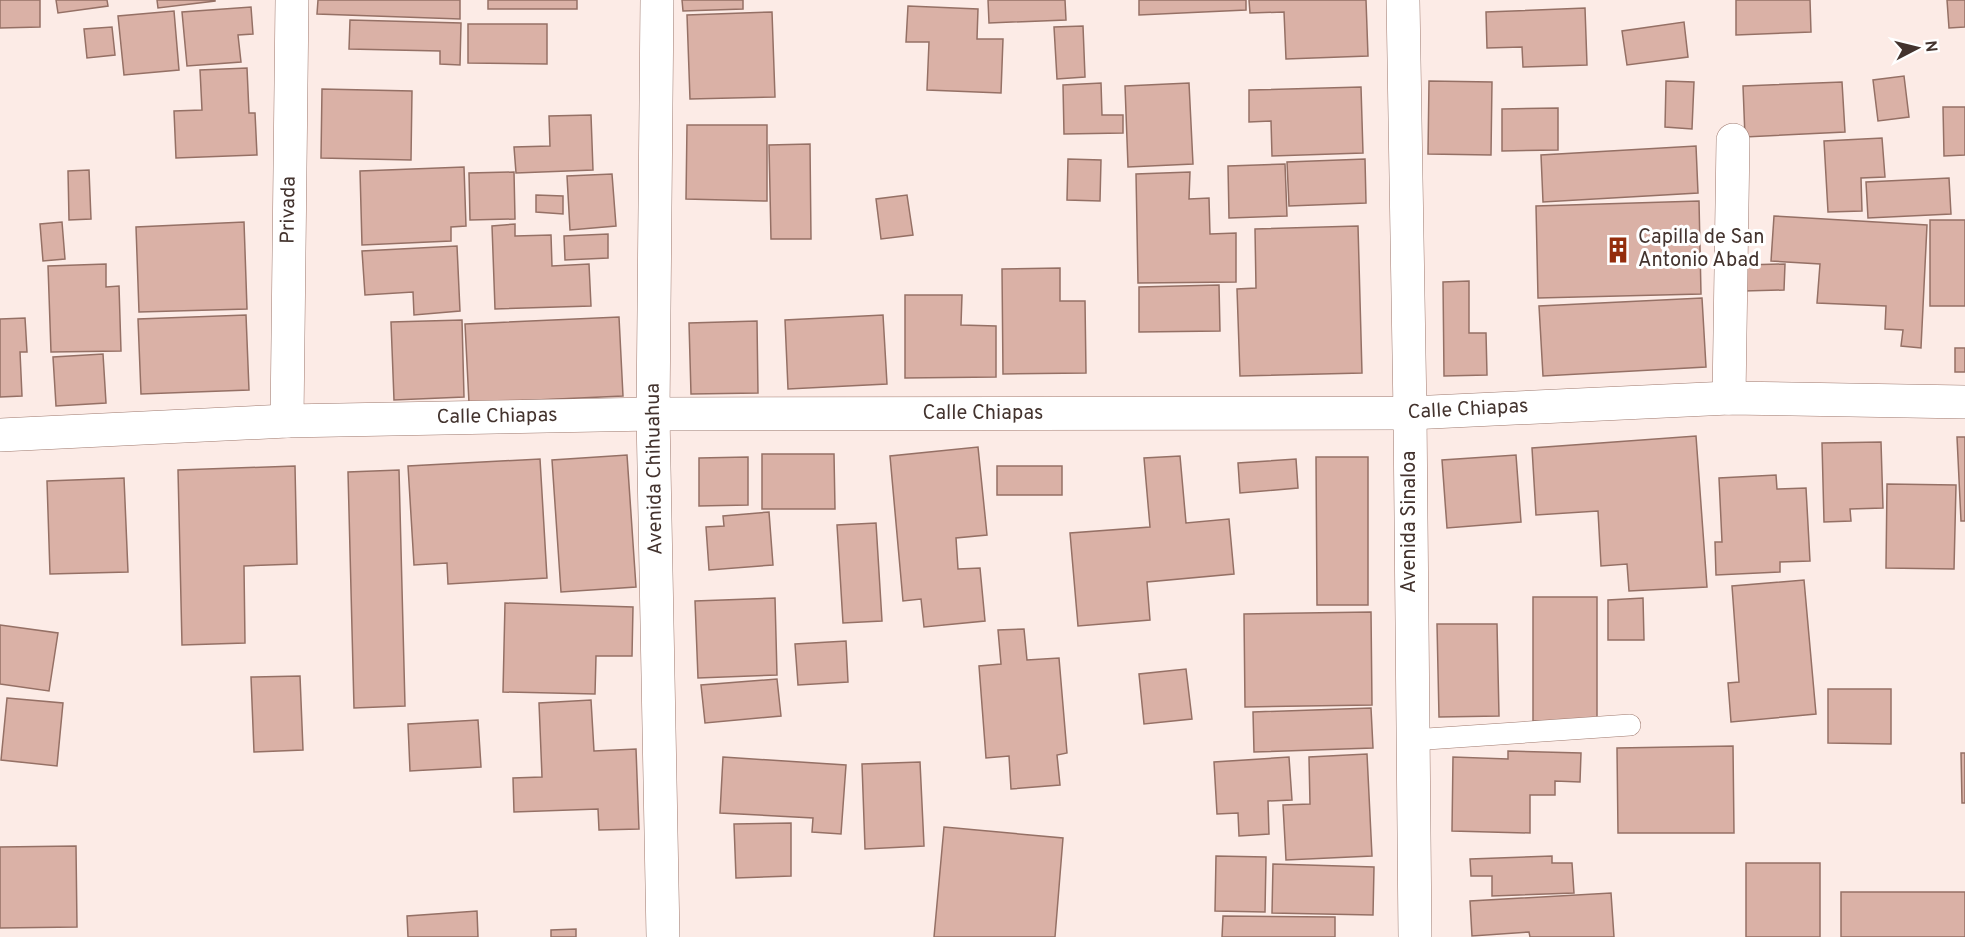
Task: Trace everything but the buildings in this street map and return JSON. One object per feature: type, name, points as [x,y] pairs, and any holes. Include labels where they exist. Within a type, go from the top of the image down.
[{"type":"street","name":"Privada","points":[[286,421],[292,0]]},
{"type":"street","name":"Avenida Chihuahua","points":[[657,0],[653,414],[663,937]]},
{"type":"street","name":"Avenida Sinaloa","points":[[1402,0],[1410,413],[1415,937]]},
{"type":"street","points":[[1729,398],[1733,140]]},
{"type":"street","name":"Calle Chiapas","points":[[0,435],[286,421],[653,414],[1410,413],[1729,398],[1965,402]]},
{"type":"lane","points":[[1412,740],[1630,725]]},
{"type":"place","name":"Capilla de San Antonio Abad","points":[[1618,250]]}]
